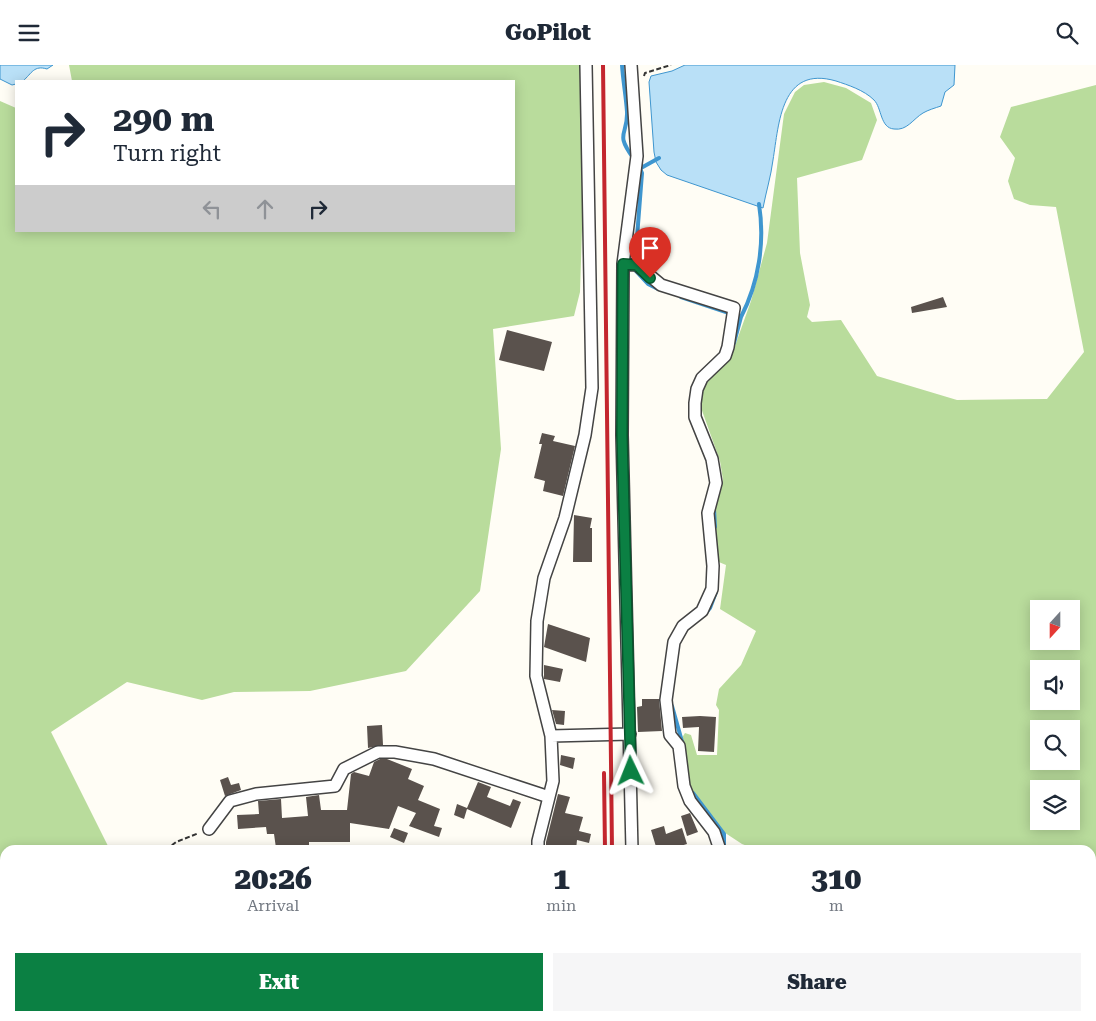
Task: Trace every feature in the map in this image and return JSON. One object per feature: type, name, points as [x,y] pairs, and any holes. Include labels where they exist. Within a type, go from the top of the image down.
[{"type":"street","points":[[539,845],[548,797],[554,781],[552,736],[536,676],[537,621],[544,578],[565,517],[585,435],[592,388],[586,65]]},
{"type":"street","points":[[631,65],[636,162],[622,444],[632,845]]},
{"type":"street","points":[[631,264],[661,285],[734,308],[732,330],[725,356],[702,378],[697,389],[695,403],[695,417],[712,459],[716,478],[708,513],[713,566],[712,589],[702,611],[683,627],[674,642],[666,700],[670,735],[679,746],[684,786],[690,801],[714,832],[718,845]]},
{"type":"street","points":[[552,736],[630,734]]},
{"type":"street","points":[[209,829],[230,801],[256,794],[335,786],[344,769],[378,752],[395,752],[434,759],[548,797]]},
{"type":"path","points":[[642,83],[645,73],[671,65]]},
{"type":"path","points":[[172,845],[209,829]]},
{"type":"green space","points":[[69,65],[581,65],[583,198],[580,292],[574,316],[493,329],[501,449],[480,591],[406,671],[310,691],[234,692],[202,700],[127,682],[51,732],[108,845],[0,845],[0,101],[15,108],[15,232],[515,232],[515,80],[72,80]]},
{"type":"green space","points":[[824,82],[846,88],[871,103],[877,120],[862,160],[797,178],[800,253],[810,305],[807,317],[812,322],[841,320],[877,376],[957,400],[1047,399],[1084,352],[1056,207],[1030,205],[1014,199],[1008,181],[1015,158],[1000,137],[1011,107],[1096,85],[1096,845],[745,845],[710,823],[687,789],[680,741],[685,733],[691,735],[697,755],[717,755],[719,710],[716,705],[719,689],[741,665],[756,631],[720,609],[726,565],[714,560],[713,512],[723,480],[720,461],[700,405],[704,386],[731,357],[751,301],[767,243],[784,114],[795,92],[804,85]]},
{"type":"water","points":[[0,65],[53,65],[47,69],[36,69],[24,80],[15,80],[15,84],[12,85],[0,79]]},
{"type":"water","points":[[685,65],[955,65],[954,85],[945,92],[941,106],[919,115],[906,126],[899,129],[889,128],[874,100],[851,86],[818,78],[804,81],[793,89],[781,115],[763,208],[667,175],[656,162],[649,82],[651,76],[672,71]]},
{"type":"building","points":[[943,297],[947,307],[912,313],[911,307]]},
{"type":"building","points":[[507,330],[552,342],[544,371],[499,360]]},
{"type":"building","points":[[542,433],[555,436],[553,441],[575,446],[563,496],[543,491],[545,481],[534,478],[542,444],[539,444]]},
{"type":"building","points":[[574,515],[592,518],[590,528],[592,528],[592,562],[573,562]]},
{"type":"building","points":[[548,624],[590,638],[586,662],[544,647]]},
{"type":"building","points":[[544,665],[563,669],[560,682],[544,679]]},
{"type":"building","points":[[642,699],[659,699],[662,731],[638,732],[637,707],[642,706]]},
{"type":"building","points":[[552,710],[565,711],[564,725],[556,724]]},
{"type":"building","points":[[682,717],[716,717],[714,752],[698,751],[699,727],[683,728]]},
{"type":"building","points":[[382,725],[383,745],[368,748],[367,726]]},
{"type":"building","points":[[561,755],[575,758],[573,769],[560,765]]},
{"type":"building","points":[[380,759],[387,759],[412,769],[408,779],[424,786],[418,800],[440,809],[434,826],[442,828],[439,837],[409,826],[416,813],[398,806],[389,829],[350,823],[350,842],[309,842],[309,845],[276,845],[274,834],[267,834],[266,827],[238,829],[237,815],[259,814],[258,801],[281,799],[282,818],[308,816],[306,797],[319,795],[321,810],[347,810],[351,774],[354,772],[369,776],[374,762]]},
{"type":"building","points":[[228,777],[231,785],[239,783],[241,790],[225,796],[220,780]]},
{"type":"building","points":[[478,782],[491,787],[487,797],[510,806],[513,799],[521,802],[511,828],[467,809],[464,819],[454,815],[457,804],[467,808]]},
{"type":"building","points":[[558,794],[570,797],[565,813],[583,817],[579,831],[591,834],[589,843],[577,840],[576,845],[546,845]]},
{"type":"building","points":[[690,813],[698,832],[687,836],[681,816]]},
{"type":"building","points":[[664,826],[666,834],[682,828],[687,844],[656,845],[651,830]]},
{"type":"building","points":[[394,828],[408,833],[404,843],[390,837]]},
{"type":"waterway","points":[[622,65],[627,112],[623,139],[634,159]]},
{"type":"waterway","points":[[641,168],[659,158]]},
{"type":"waterway","points":[[635,263],[642,173],[638,164]]},
{"type":"waterway","points":[[741,317],[752,290],[759,262],[761,247],[759,204]]},
{"type":"waterway","points":[[635,270],[648,284],[658,289]]},
{"type":"waterway","points":[[681,297],[741,317],[734,343]]},
{"type":"waterway","points":[[714,509],[715,527]]},
{"type":"waterway","points":[[705,614],[710,608],[716,592]]},
{"type":"waterway","points":[[672,706],[683,745]]},
{"type":"waterway","points":[[693,793],[724,834],[724,845]]},
{"type":"railway","points":[[603,65],[612,845]]},
{"type":"railway","points":[[604,773],[605,845]]},
{"type":"route","points":[[631,771],[624,583],[622,435],[623,264],[632,263],[637,265],[650,278]]}]
